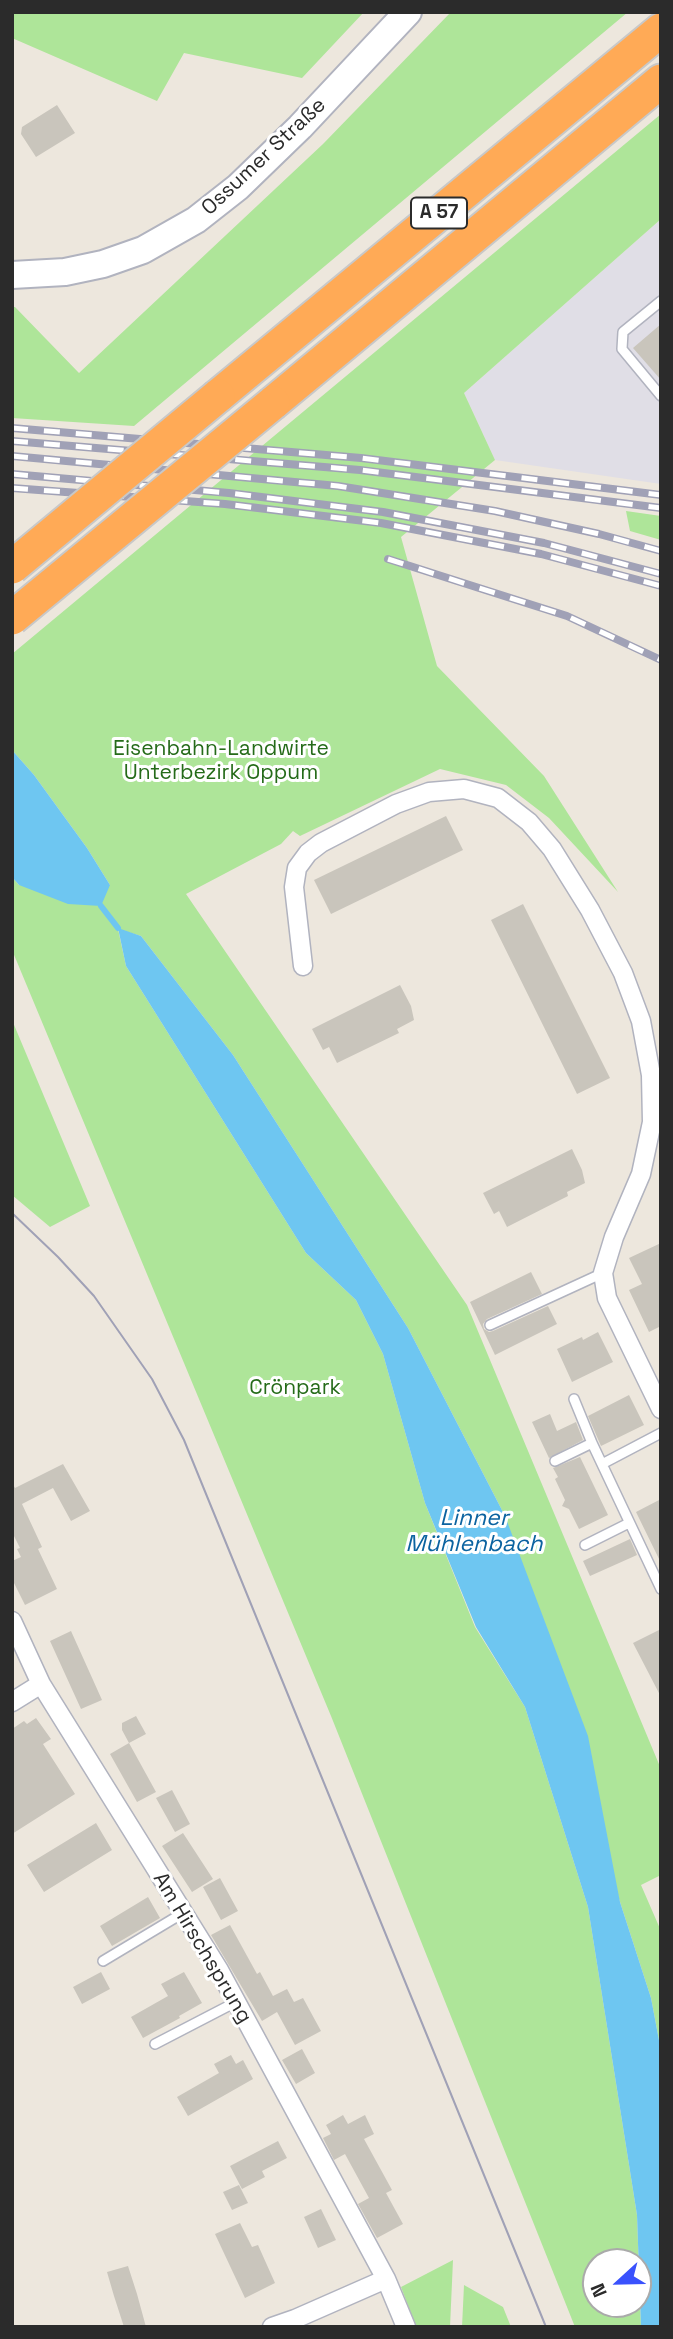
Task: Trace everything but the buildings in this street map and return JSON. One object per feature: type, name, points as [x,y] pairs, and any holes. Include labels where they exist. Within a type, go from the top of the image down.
[{"type":"highway","name":"A 57","points":[[12,566],[661,30]]},
{"type":"highway","name":"A 57","points":[[12,618],[661,81]]},
{"type":"main road","name":"Ossumer Straße","points":[[12,275],[65,272],[103,264],[143,250],[196,220],[238,187],[300,127],[408,12]]},
{"type":"street","points":[[303,966],[294,887],[297,868],[308,853],[321,843],[396,804],[429,792],[464,789],[498,798],[529,822],[552,849],[590,910],[623,973],[641,1021],[651,1075],[652,1122],[641,1174],[614,1237],[603,1272],[607,1298],[661,1409]]},
{"type":"street","name":"Am Hirschsprung","points":[[13,1627],[41,1684],[236,2002],[386,2279],[406,2327]]},
{"type":"street","points":[[12,1702],[41,1684]]},
{"type":"street","points":[[272,2327],[386,2279]]},
{"type":"lane","points":[[661,301],[623,332],[622,349],[661,396]]},
{"type":"lane","points":[[490,1325],[603,1272]]},
{"type":"lane","points":[[574,1399],[661,1589]]},
{"type":"lane","points":[[602,1464],[661,1433]]},
{"type":"lane","points":[[555,1461],[592,1443]]},
{"type":"lane","points":[[585,1545],[629,1523]]},
{"type":"lane","points":[[103,1961],[183,1913]]},
{"type":"lane","points":[[155,2044],[236,2002]]},
{"type":"shaded area","points":[[661,219],[661,484],[495,460],[464,393]]},
{"type":"green space","points":[[12,12],[364,12],[302,78],[184,53],[157,101],[12,38]]},
{"type":"green space","points":[[451,12],[628,12],[134,426],[12,418],[12,307],[15,307],[79,373],[323,144]]},
{"type":"green space","name":"Crönpark","points":[[661,114],[661,219],[464,393],[495,460],[401,537],[437,666],[544,776],[618,892],[549,818],[506,785],[440,769],[300,836],[293,831],[281,844],[186,894],[467,1305],[661,1769],[661,1875],[641,1885],[661,1931],[661,2051],[651,1998],[505,1516],[408,1328],[233,1055],[141,936],[118,929],[126,966],[306,1253],[356,1300],[383,1354],[425,1503],[475,1627],[525,1707],[588,1907],[637,2215],[638,2248],[582,2248],[582,2318],[641,2318],[641,2327],[575,2327],[331,1716],[12,950],[12,877],[19,885],[110,885],[87,848],[34,775],[12,750],[12,654]]},
{"type":"green space","points":[[626,511],[661,516],[661,540],[630,531]]},
{"type":"green space","points":[[12,1020],[90,1206],[50,1227],[12,1195]]},
{"type":"green space","points":[[453,2260],[450,2327],[416,2327],[401,2287]]},
{"type":"green space","points":[[464,2285],[503,2307],[511,2327],[462,2327]]},
{"type":"water","points":[[12,750],[34,775],[87,848],[110,885],[101,906],[68,904],[19,885],[12,877]]},
{"type":"water","name":"Linner Mühlenbach","points":[[118,928],[141,936],[233,1055],[408,1328],[505,1516],[588,1736],[620,1902],[651,1998],[661,2051],[661,2327],[641,2327],[641,2318],[652,2318],[652,2248],[638,2248],[637,2215],[588,1907],[525,1707],[476,1627],[425,1503],[383,1354],[356,1300],[306,1253],[126,966]]},
{"type":"waterway","name":"Linner Mühlenbach","points":[[101,906],[118,928]]},
{"type":"tram line","points":[[12,1213],[94,1296],[152,1379],[184,1440],[546,2327]]},
{"type":"railway","points":[[12,428],[361,458],[661,495]]},
{"type":"railway","points":[[12,441],[360,470],[661,508]]},
{"type":"railway","points":[[12,456],[338,486],[495,511],[661,551]]},
{"type":"railway","points":[[12,474],[229,493],[383,512],[544,543],[661,574]]},
{"type":"railway","points":[[12,488],[225,504],[381,523],[541,554],[661,586]]},
{"type":"railway","points":[[388,559],[567,616],[661,660]]},
{"type":"park label","name":"Eisenbahn-Landwirte Unterbezirk Oppum","points":[[221,761]]}]
